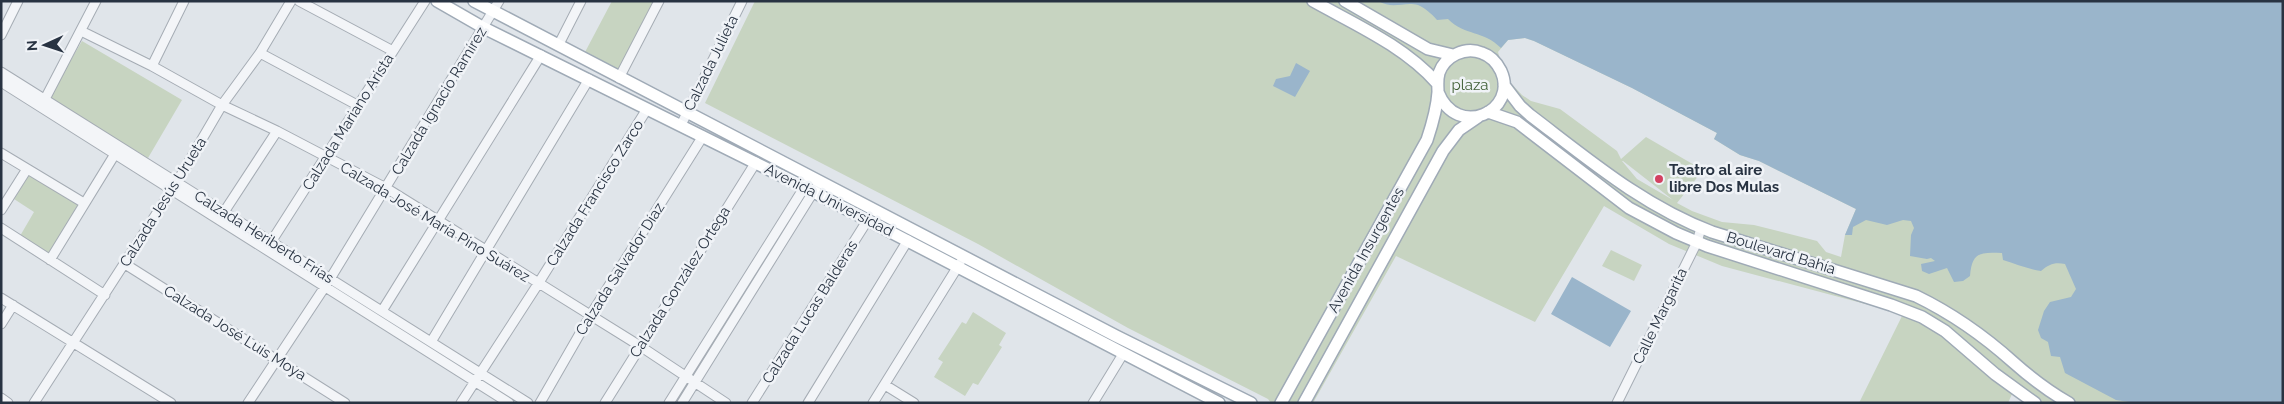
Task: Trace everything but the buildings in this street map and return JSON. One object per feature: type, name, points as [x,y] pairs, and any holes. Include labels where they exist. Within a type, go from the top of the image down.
[{"type":"main road","name":"Avenida Universidad","points":[[437,1],[484,28],[756,162],[867,221],[961,262],[1251,403]]},
{"type":"main road","name":"Avenida Universidad","points":[[474,1],[496,6],[620,78],[687,111],[815,179],[1122,354],[1219,403]]},
{"type":"main road","points":[[1313,1],[1405,53],[1424,68],[1437,88],[1442,102],[1448,110],[1457,115],[1483,115],[1500,100],[1504,85],[1500,70],[1491,58],[1472,50],[1453,55],[1428,49],[1345,1]]},
{"type":"main road","points":[[1437,88],[1441,67],[1453,55]]},
{"type":"main road","name":"Boulevard Bahía","points":[[1504,85],[1520,106],[1530,115],[1637,195],[1679,219],[1701,228],[1916,296],[1943,310],[1964,324],[2013,361],[2030,378],[2069,403]]},
{"type":"main road","name":"Avenida Insurgentes","points":[[1281,403],[1432,128],[1437,88]]},
{"type":"main road","name":"Avenida Insurgentes","points":[[1304,403],[1443,151],[1459,130],[1483,115]]},
{"type":"main road","name":"Boulevard Bahía","points":[[1483,115],[1516,122],[1629,208],[1697,242],[1891,304],[1922,317],[1945,331],[2001,379],[2034,403]]},
{"type":"main road","points":[[1346,285],[1362,297]]},
{"type":"street","points":[[1,35],[18,1]]},
{"type":"street","points":[[45,100],[96,1]]},
{"type":"street","points":[[152,66],[184,1]]},
{"type":"street","name":"Calzada Jesús Urueta","points":[[34,403],[125,264],[222,105],[260,53],[291,1]]},
{"type":"street","points":[[299,1],[392,52]]},
{"type":"street","name":"Calzada Mariano Arista","points":[[271,242],[425,1]]},
{"type":"street","points":[[559,44],[581,1]]},
{"type":"street","points":[[620,78],[659,1]]},
{"type":"street","name":"Calzada Julieta","points":[[681,125],[742,1]]},
{"type":"street","name":"Calzada Ignacio Ramírez","points":[[248,403],[386,188],[496,6]]},
{"type":"street","name":"Calzada José María Pino Suárez","points":[[81,32],[152,66],[222,105],[277,131],[386,188],[640,346],[726,403]]},
{"type":"street","points":[[260,53],[359,106]]},
{"type":"street","points":[[382,311],[541,55]]},
{"type":"street","name":"Calzada Heriberto Frías","points":[[1,72],[174,186],[327,282],[508,403]]},
{"type":"street","points":[[431,342],[589,79]]},
{"type":"street","name":"Calzada Heriberto Frías","points":[[1,82],[115,154],[224,212],[271,242],[327,282],[382,311],[528,403]]},
{"type":"street","name":"Calzada Francisco Zarco","points":[[461,403],[647,109]]},
{"type":"street","points":[[224,212],[277,131]]},
{"type":"street","name":"Calzada Salvador Díaz","points":[[540,403],[590,316],[703,136]]},
{"type":"street","points":[[1,153],[84,203]]},
{"type":"street","points":[[50,260],[115,154]]},
{"type":"street","name":"Calzada González Ortega","points":[[605,403],[756,162]]},
{"type":"street","points":[[1,210],[27,169]]},
{"type":"street","points":[[682,403],[815,179]]},
{"type":"street","points":[[669,403],[809,189]]},
{"type":"street","name":"Calzada Lucas Balderas","points":[[752,403],[867,221]]},
{"type":"street","points":[[1,228],[105,295]]},
{"type":"street","name":"Calle Margarita","points":[[1617,403],[1697,242],[1701,228]]},
{"type":"street","points":[[808,403],[908,240]]},
{"type":"street","points":[[873,403],[961,262]]},
{"type":"street","name":"Calzada José Luis Moya","points":[[125,264],[345,403]]},
{"type":"street","points":[[1,298],[171,403]]},
{"type":"street","points":[[1,324],[13,305]]},
{"type":"street","points":[[1093,403],[1122,354]]},
{"type":"street","points":[[885,385],[914,403]]},
{"type":"street","points":[[1,398],[8,403]]},
{"type":"green space","points":[[612,1],[655,1],[618,75],[584,54]]},
{"type":"green space","name":"plaza","points":[[755,1],[2283,1],[2283,403],[2026,403],[2012,394],[2008,403],[1859,403],[1903,314],[1722,266],[1669,244],[1604,206],[1535,322],[1396,256],[1313,403],[1271,403],[1268,399],[1128,328],[978,244],[705,103]],"holes":[[[1525,38],[1632,88],[1717,133],[1714,139],[1740,155],[1759,161],[1856,209],[1845,235],[1841,257],[1826,252],[1817,241],[1754,225],[1722,222],[1692,211],[1677,203],[1703,170],[1646,137],[1621,159],[1617,151],[1560,109],[1531,101],[1522,95],[1506,78],[1498,52],[1508,40]],[[1623,161],[1673,200],[1637,179]]]},
{"type":"green space","points":[[82,41],[182,100],[148,158],[48,99]]},
{"type":"green space","points":[[29,175],[81,207],[51,256],[20,236],[34,212],[14,199]]},
{"type":"green space","points":[[1611,250],[1642,265],[1634,281],[1602,266]]},
{"type":"green space","points":[[973,312],[1006,333],[999,345],[1002,347],[978,385],[973,383],[965,396],[934,377],[943,362],[938,359],[962,322],[966,324]]},
{"type":"water","points":[[1378,1],[2283,1],[2283,403],[2136,403],[2116,400],[2065,373],[2060,357],[2051,356],[2048,342],[2041,338],[2038,330],[2044,311],[2050,302],[2071,297],[2076,289],[2065,264],[2052,264],[2041,271],[2003,260],[2002,253],[1988,253],[1978,255],[1975,258],[1970,276],[1963,281],[1954,282],[1947,268],[1929,274],[1922,271],[1921,264],[1935,261],[1931,258],[1910,256],[1911,235],[1914,228],[1911,221],[1903,220],[1887,225],[1866,220],[1853,227],[1852,235],[1845,235],[1856,209],[1759,161],[1740,155],[1714,139],[1717,133],[1632,88],[1534,41],[1525,38],[1508,40],[1501,48],[1488,38],[1461,28],[1448,19],[1437,20],[1418,5],[1389,5]]},
{"type":"water","points":[[1296,63],[1310,71],[1295,97],[1273,86],[1276,79],[1290,76]]},
{"type":"water","points":[[1572,277],[1631,311],[1610,347],[1551,314]]},
{"type":"place","name":"Teatro al aire libre Dos Mulas","points":[[1659,179]]}]
